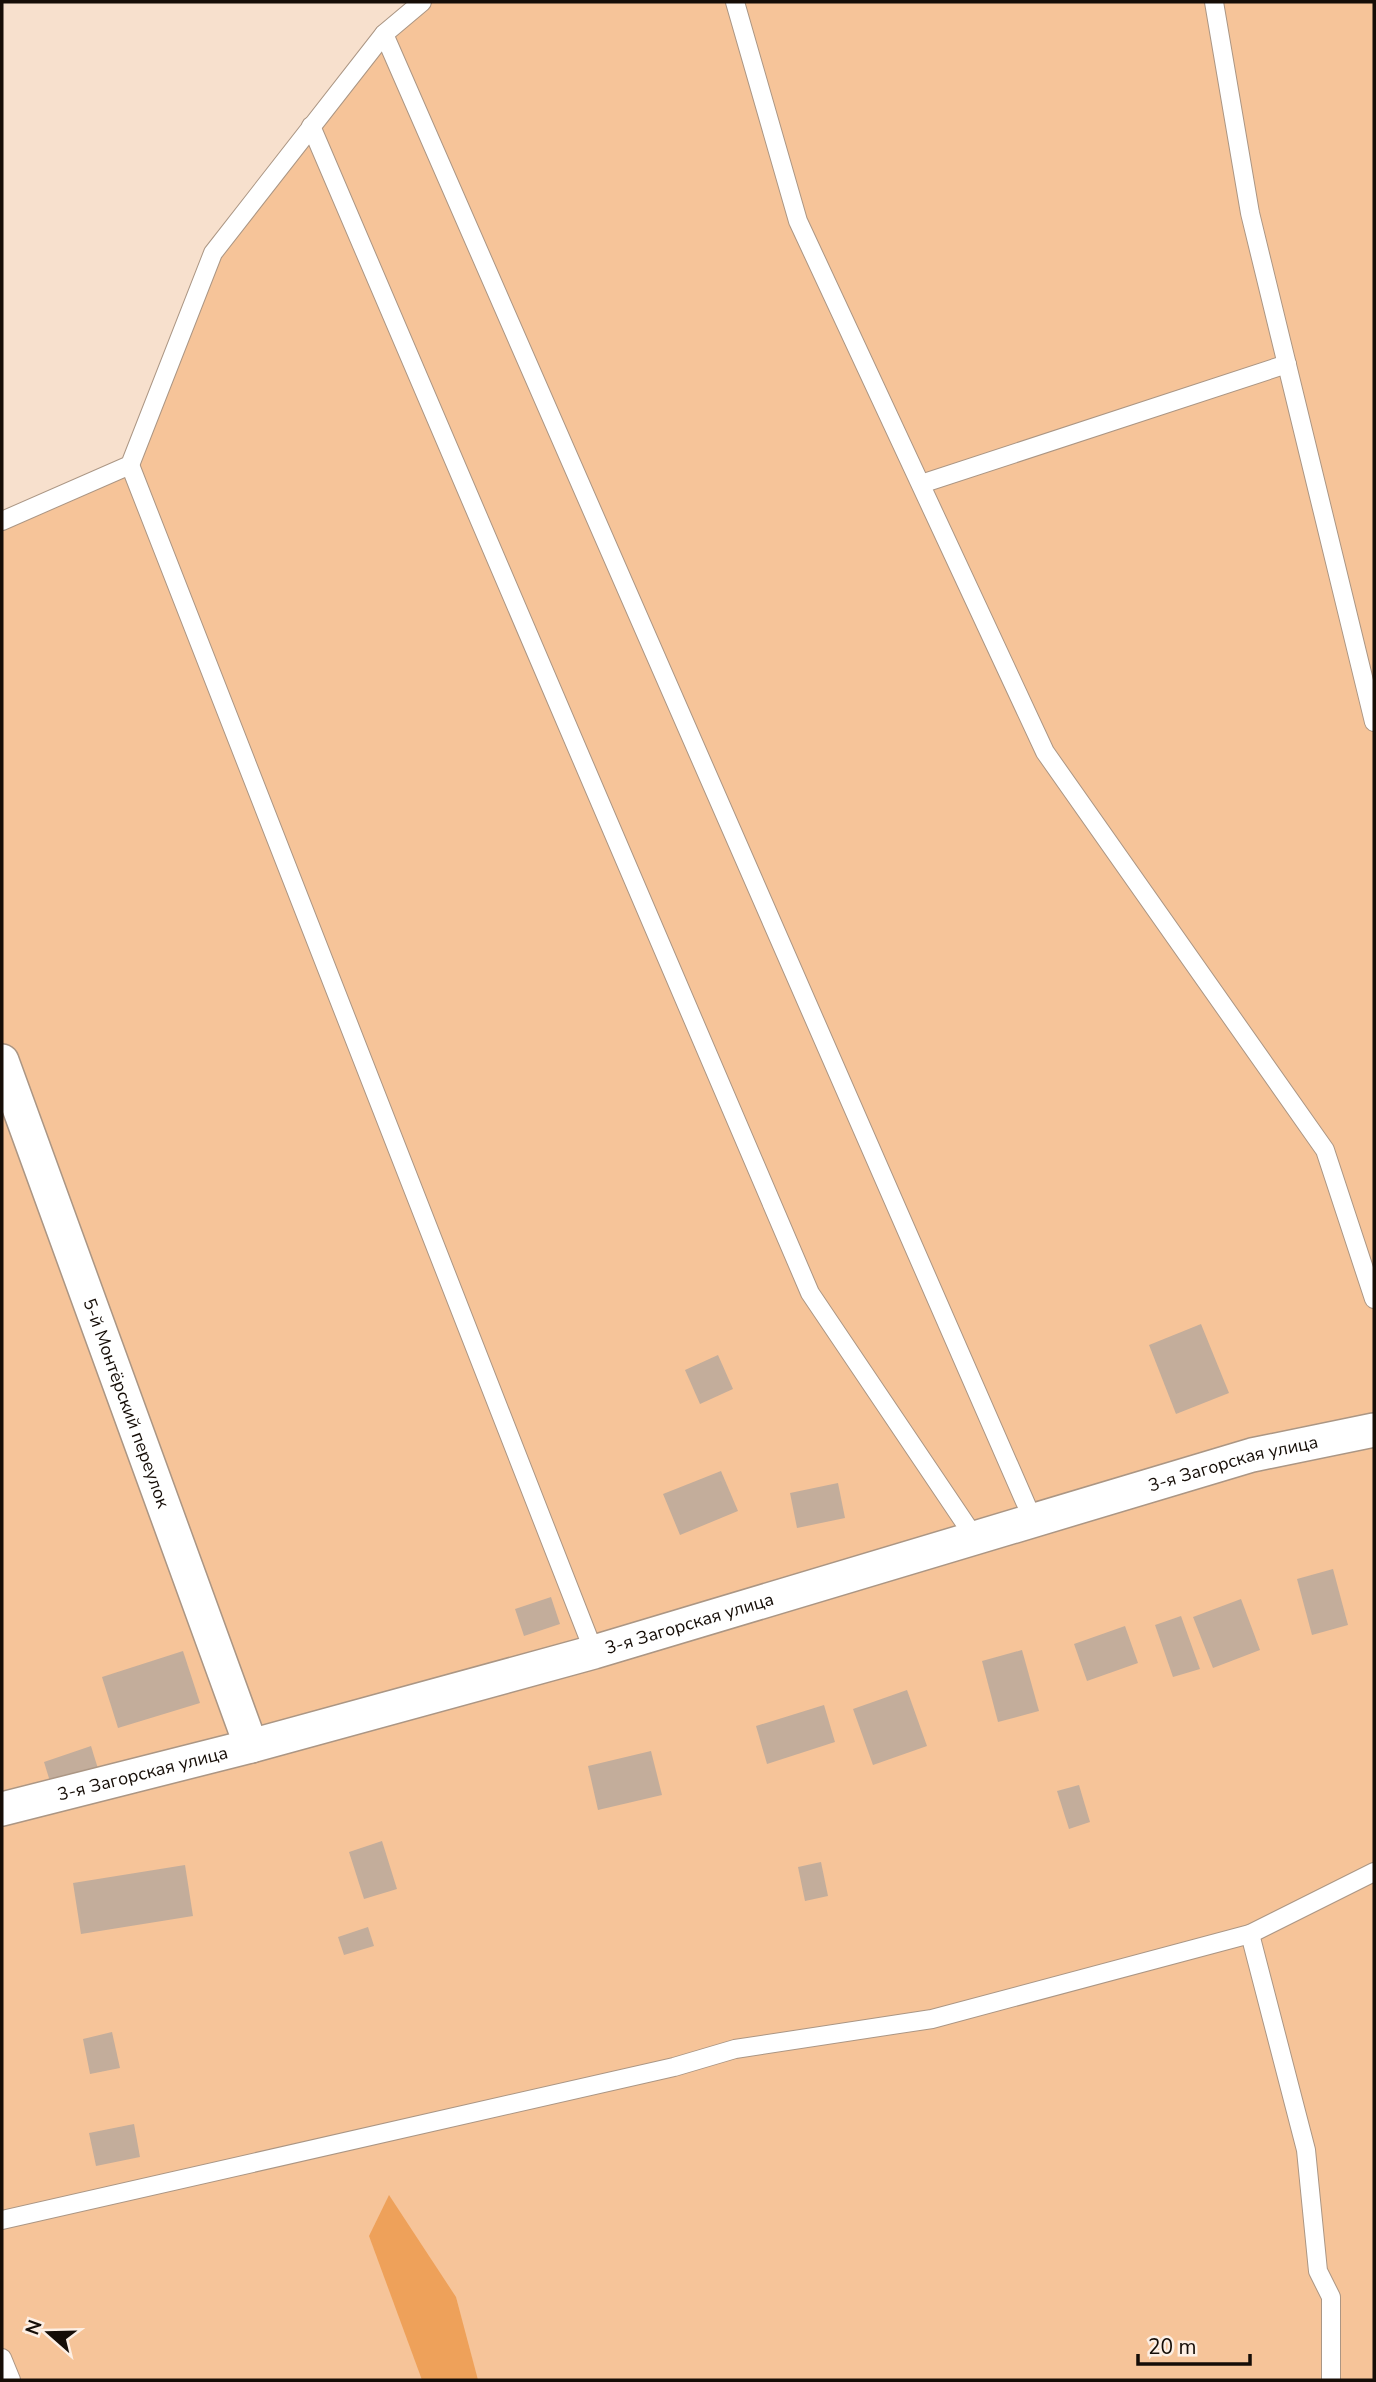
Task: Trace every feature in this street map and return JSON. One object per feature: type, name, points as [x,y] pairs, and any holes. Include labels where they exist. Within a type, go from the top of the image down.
[{"type":"street","name":"5-й Монтёрский переулок","points":[[2,1061],[251,1746]]},
{"type":"street","name":"3-я Загорская улица","points":[[2,1809],[251,1746],[594,1651],[1252,1455],[1374,1430]]},
{"type":"lane","points":[[422,2],[384,34],[213,253],[130,465],[594,1651]]},
{"type":"lane","points":[[735,2],[798,221],[1045,752],[1325,1150],[1374,1299]]},
{"type":"lane","points":[[1214,2],[1250,213],[1374,722]]},
{"type":"lane","points":[[384,34],[1034,1520]]},
{"type":"lane","points":[[311,126],[810,1293],[975,1538]]},
{"type":"lane","points":[[920,484],[1287,364]]},
{"type":"lane","points":[[2,521],[130,465]]},
{"type":"lane","points":[[2,2220],[674,2067],[735,2049],[932,2019],[1251,1934],[1374,1872]]},
{"type":"lane","points":[[1251,1934],[1306,2150],[1318,2271],[1331,2297],[1331,2380]]},
{"type":"lane","points":[[2,2358],[11,2380]]},
{"type":"shaded area","points":[[422,2],[1374,2],[1374,2380],[11,2380],[2,2358],[2,521],[130,465],[213,253]]},
{"type":"shaded area","points":[[389,2195],[456,2297],[478,2380],[422,2380],[369,2236]]},
{"type":"building","points":[[1201,1324],[1229,1393],[1176,1414],[1149,1345]]},
{"type":"building","points":[[718,1355],[733,1389],[700,1404],[685,1370]]},
{"type":"building","points":[[721,1471],[738,1511],[680,1535],[663,1494]]},
{"type":"building","points":[[838,1483],[845,1518],[797,1528],[790,1493]]},
{"type":"building","points":[[1333,1569],[1348,1625],[1312,1635],[1297,1579]]},
{"type":"building","points":[[551,1597],[560,1624],[524,1636],[515,1609]]},
{"type":"building","points":[[1241,1599],[1260,1650],[1213,1668],[1193,1617]]},
{"type":"building","points":[[1181,1616],[1200,1669],[1173,1677],[1155,1625]]},
{"type":"building","points":[[1125,1626],[1138,1663],[1087,1681],[1074,1644]]},
{"type":"building","points":[[1022,1650],[1039,1711],[998,1722],[982,1661]]},
{"type":"building","points":[[183,1651],[200,1703],[118,1728],[102,1677]]},
{"type":"building","points":[[907,1690],[927,1746],[873,1765],[853,1709]]},
{"type":"building","points":[[824,1705],[835,1742],[767,1764],[756,1726]]},
{"type":"building","points":[[91,1746],[99,1772],[52,1788],[44,1762]]},
{"type":"building","points":[[651,1751],[662,1795],[598,1810],[588,1766]]},
{"type":"building","points":[[1079,1785],[1090,1822],[1069,1829],[1057,1791]]},
{"type":"building","points":[[382,1841],[397,1889],[364,1899],[349,1852]]},
{"type":"building","points":[[821,1862],[828,1896],[805,1901],[798,1867]]},
{"type":"building","points":[[185,1865],[193,1916],[81,1934],[73,1883]]},
{"type":"building","points":[[368,1927],[374,1946],[344,1955],[338,1937]]},
{"type":"building","points":[[112,2032],[120,2068],[90,2074],[83,2039]]},
{"type":"building","points":[[134,2124],[140,2157],[96,2166],[89,2133]]}]
